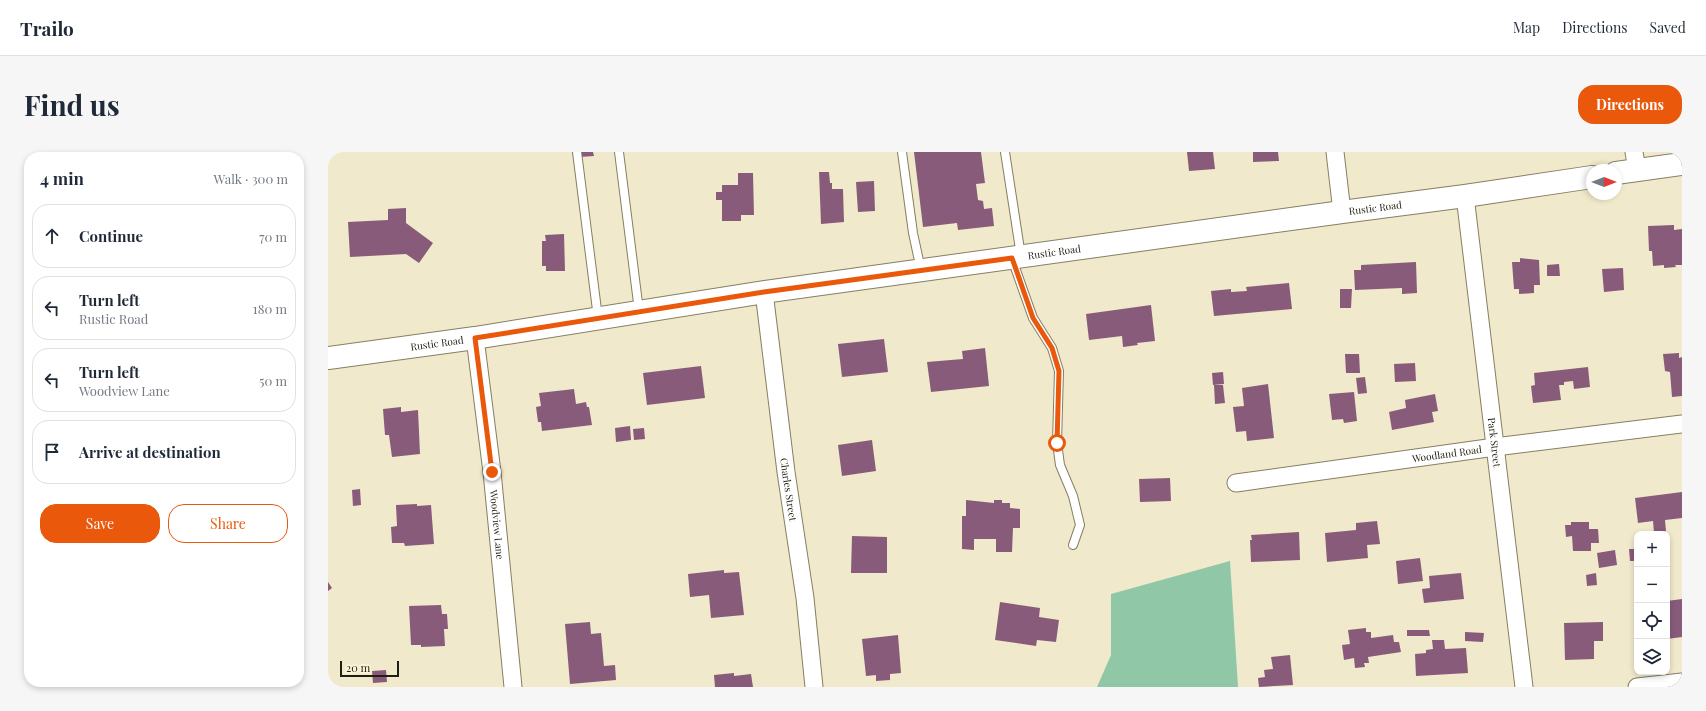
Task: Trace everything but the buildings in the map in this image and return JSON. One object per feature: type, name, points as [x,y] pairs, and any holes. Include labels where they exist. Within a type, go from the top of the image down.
[{"type":"street","points":[[1335,152],[1342,212]]},
{"type":"street","points":[[1629,165],[1682,164]]},
{"type":"street","name":"Rustic Road","points":[[328,358],[475,338],[764,292],[1466,196],[1586,178]]},
{"type":"street","name":"Park Street","points":[[1466,196],[1524,687]]},
{"type":"street","name":"Charles Street","points":[[764,292],[786,472],[805,598],[814,687]]},
{"type":"street","name":"Woodview Lane","points":[[475,338],[492,472],[513,687]]},
{"type":"street","name":"Woodland Road","points":[[1236,483],[1495,447],[1682,424]]},
{"type":"street","points":[[1637,687],[1682,682]]},
{"type":"lane","points":[[577,152],[598,318]]},
{"type":"lane","points":[[619,152],[639,312]]},
{"type":"lane","points":[[902,152],[913,233],[921,270]]},
{"type":"lane","points":[[1005,152],[1016,257],[1033,318],[1052,348],[1059,371],[1057,443],[1060,465],[1074,496],[1080,525],[1074,545]]},
{"type":"green space","points":[[1230,561],[1238,687],[1097,687],[1111,655],[1111,594]]},
{"type":"route","points":[[492,472],[475,338],[764,292],[1012,258],[1033,318],[1052,348],[1059,371],[1057,443]]}]
